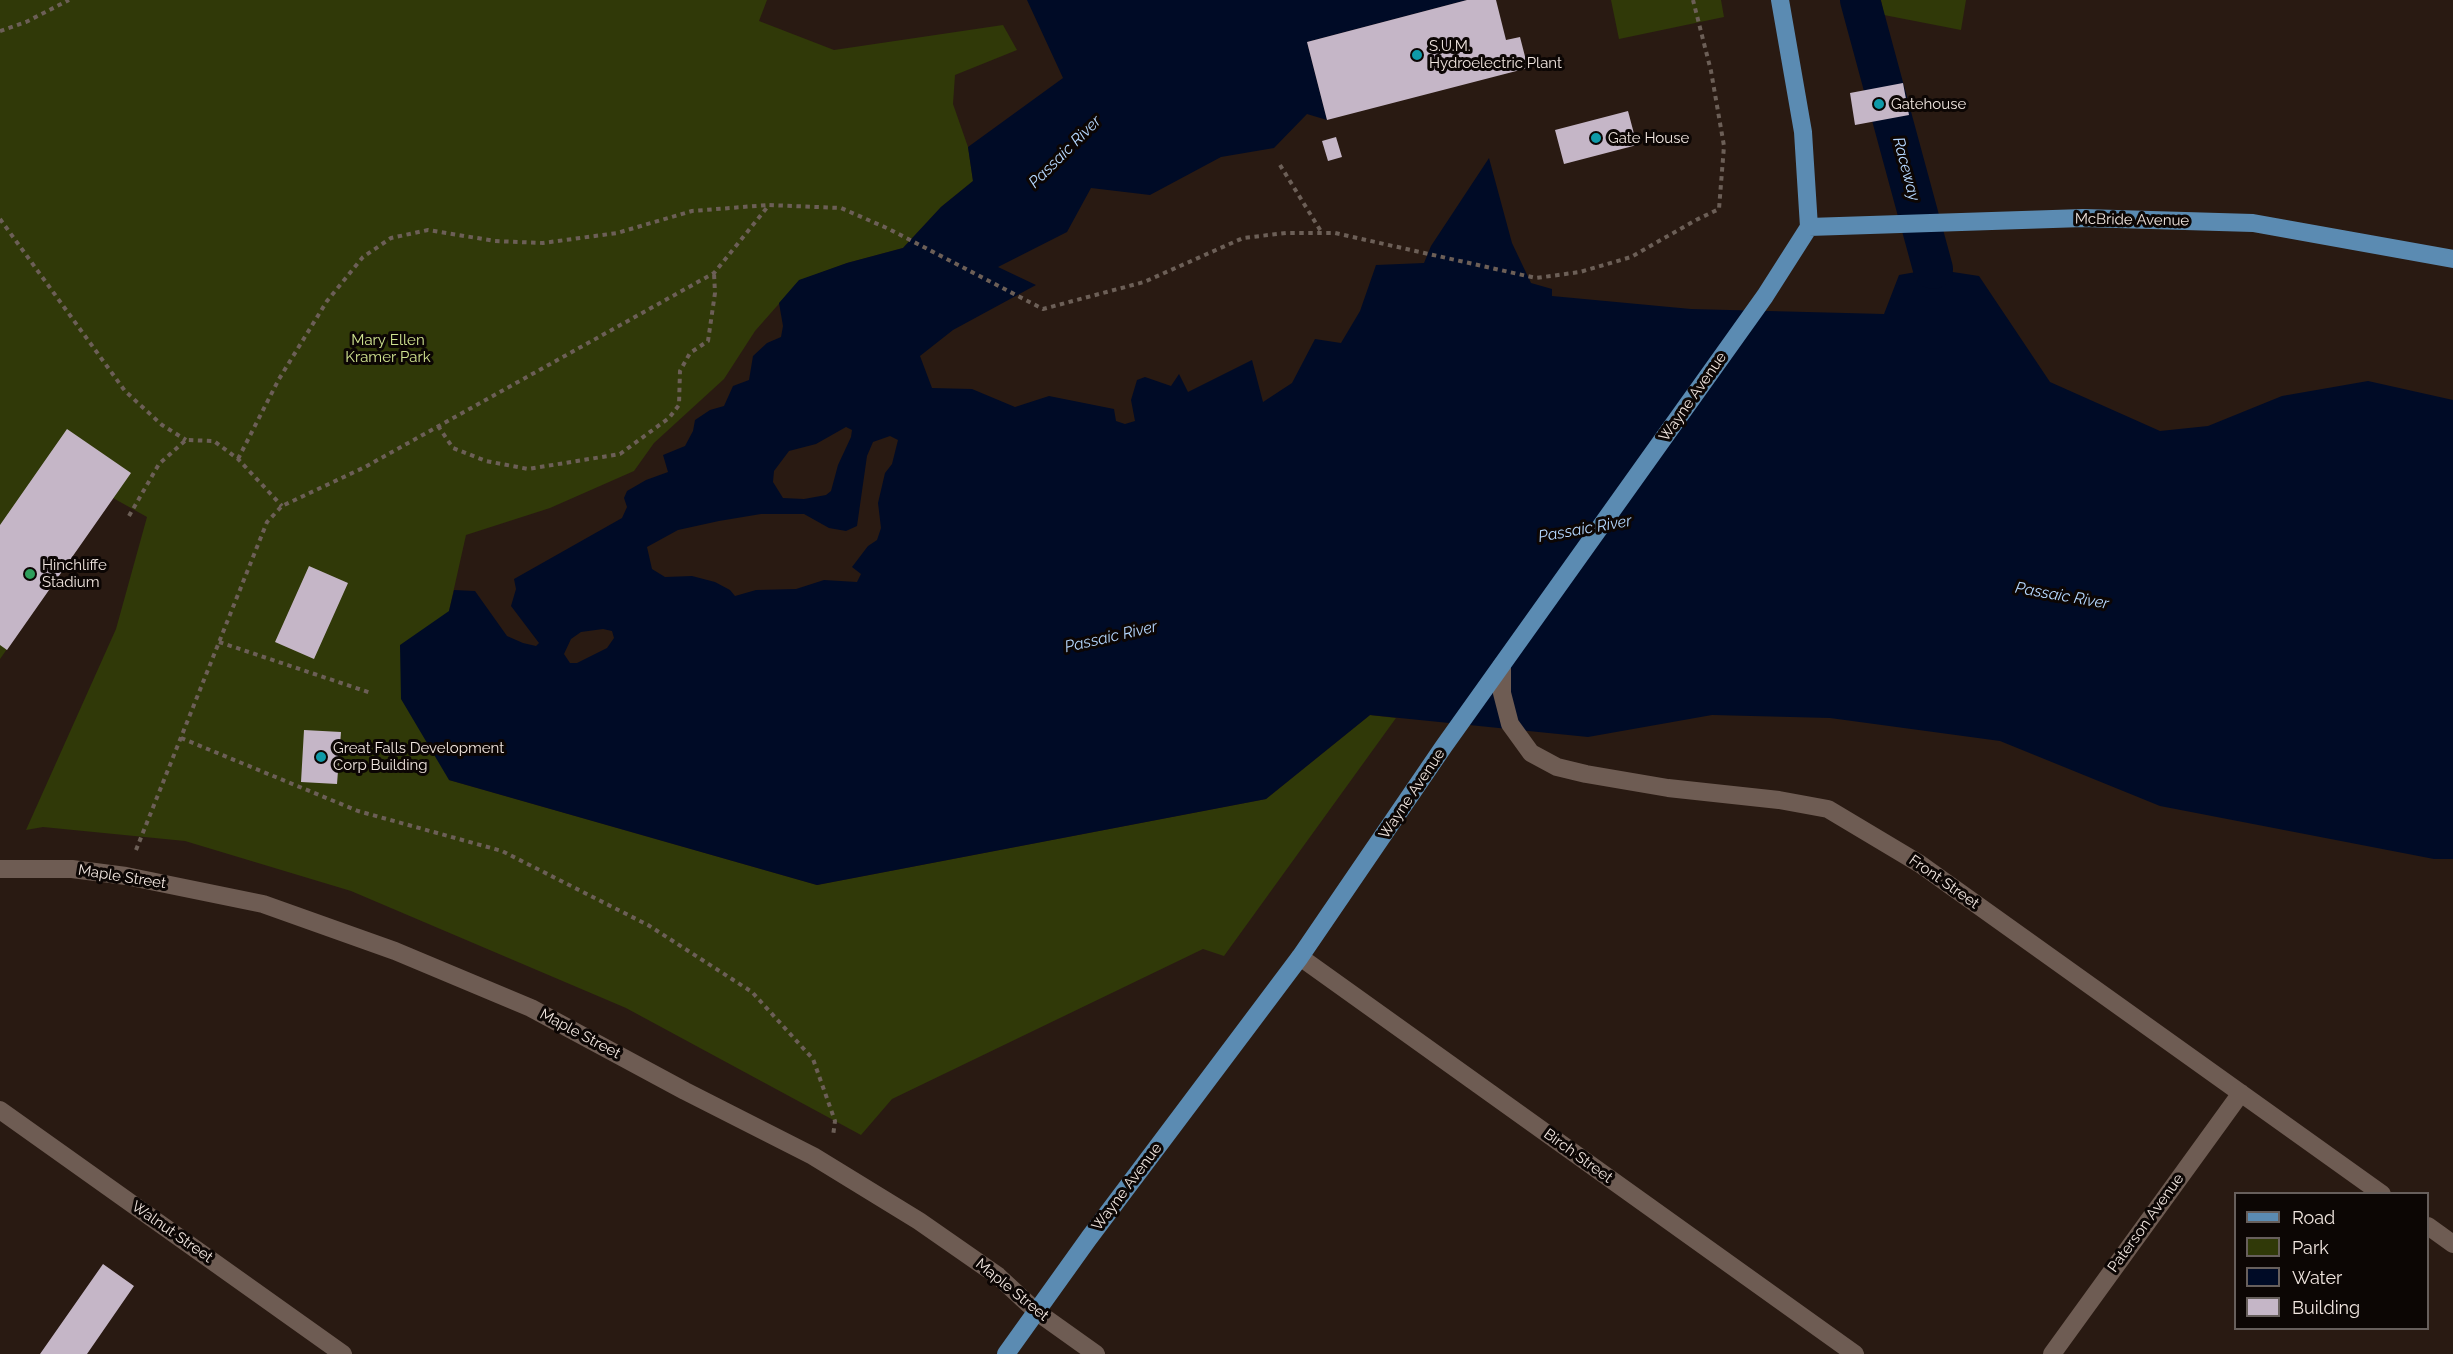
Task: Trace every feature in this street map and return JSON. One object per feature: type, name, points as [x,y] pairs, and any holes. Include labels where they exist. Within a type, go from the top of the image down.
[{"type":"main road","points":[[1780,0],[1803,132],[1809,227]]},
{"type":"main road","name":"McBride Avenue","points":[[1809,227],[1950,220],[2083,218],[2253,223],[2453,259]]},
{"type":"main road","name":"Wayne Avenue","points":[[1006,1354],[1300,957],[1444,746],[1765,296],[1809,227]]},
{"type":"street","name":"Front Street","points":[[1502,665],[1502,693],[1510,724],[1531,753],[1557,767],[1586,774],[1668,788],[1779,800],[1828,809],[1920,864],[2379,1192]]},
{"type":"street","name":"Maple Street","points":[[0,869],[72,869],[126,876],[263,904],[395,951],[531,1008],[827,1165],[919,1221],[998,1276],[1037,1311],[1096,1354]]},
{"type":"street","name":"Birch Street","points":[[1300,957],[1855,1354]]},
{"type":"street","name":"Paterson Avenue","points":[[2052,1354],[2241,1093]]},
{"type":"street","name":"Walnut Street","points":[[0,1110],[343,1354]]},
{"type":"street","points":[[2429,1227],[2453,1244]]},
{"type":"path","points":[[0,31],[26,22],[69,0]]},
{"type":"path","points":[[238,459],[279,379],[327,301],[363,257],[391,238],[428,230],[495,241],[543,243],[617,232],[692,211],[769,205],[841,208],[889,229],[1042,309],[1144,282],[1243,238],[1286,233],[1335,233],[1536,278],[1580,272],[1631,257],[1719,209],[1724,146],[1711,72],[1694,0]]},
{"type":"path","points":[[1280,165],[1322,233]]},
{"type":"path","points":[[126,876],[267,522],[282,506],[365,467],[714,273],[769,205]]},
{"type":"path","points":[[0,219],[124,391],[162,424],[186,440],[214,441],[238,459],[282,506]]},
{"type":"path","points":[[438,426],[453,448],[486,461],[528,469],[620,454],[669,418],[679,405],[680,371],[690,353],[708,341],[715,293],[714,273]]},
{"type":"path","points":[[129,516],[159,464],[186,440]]},
{"type":"path","points":[[219,642],[371,693]]},
{"type":"path","points":[[181,738],[358,811],[502,851],[648,925],[752,992],[813,1059],[835,1121],[827,1165]]},
{"type":"green space","name":"Mary Ellen Kramer Park","points":[[0,0],[767,0],[759,21],[834,50],[1003,25],[1017,50],[955,75],[953,104],[968,147],[973,181],[941,207],[903,248],[847,263],[799,281],[755,331],[724,379],[654,443],[634,471],[550,508],[466,535],[449,611],[449,780],[817,885],[1266,799],[1370,715],[1396,718],[1224,956],[1203,949],[892,1099],[861,1135],[626,1008],[351,891],[185,841],[43,827],[26,830],[116,629],[147,517],[113,498],[0,659]]},
{"type":"green space","points":[[1611,0],[1721,0],[1724,17],[1619,39]]},
{"type":"green space","points":[[1881,0],[1966,0],[1961,30],[1884,15]]},
{"type":"water","name":"Passaic River","points":[[1027,0],[1467,0],[1307,42],[1327,120],[1307,114],[1274,148],[1221,157],[1150,195],[1091,188],[1067,232],[998,267],[1036,285],[953,330],[920,356],[932,388],[972,389],[1015,407],[1049,396],[1114,409],[1116,421],[1125,424],[1135,421],[1131,400],[1137,380],[1145,377],[1171,386],[1179,374],[1188,392],[1252,360],[1263,402],[1292,383],[1315,339],[1341,343],[1360,311],[1376,265],[1424,263],[1431,246],[1489,158],[1512,243],[1531,283],[1552,289],[1552,296],[1691,309],[1884,314],[1899,275],[1933,269],[1979,276],[2050,382],[2160,431],[2208,426],[2282,396],[2368,381],[2453,400],[2453,859],[2434,859],[2160,806],[2000,741],[1830,718],[1712,715],[1588,737],[1370,715],[1266,799],[817,885],[449,780],[401,699],[400,645],[449,611],[454,590],[475,591],[507,636],[536,646],[539,643],[511,606],[516,589],[514,579],[622,518],[627,507],[624,498],[627,491],[646,480],[668,472],[663,455],[685,446],[693,431],[695,420],[710,410],[724,406],[733,386],[749,380],[753,356],[767,343],[781,337],[783,326],[779,303],[799,280],[847,263],[903,248],[941,207],[973,181],[968,147],[1063,78]],"holes":[[[846,427],[852,430],[851,437],[838,465],[831,491],[826,495],[804,499],[783,498],[773,482],[774,471],[789,451],[816,444]],[[890,436],[898,440],[892,464],[885,473],[878,503],[881,528],[877,540],[868,546],[852,567],[861,574],[857,582],[824,580],[796,589],[756,590],[735,596],[730,590],[715,582],[692,576],[665,577],[652,569],[647,547],[678,530],[719,521],[761,514],[804,514],[829,528],[846,531],[857,526],[867,456],[873,442]],[[603,629],[612,631],[614,638],[607,648],[577,663],[570,663],[564,654],[571,639],[581,632]]]},
{"type":"building","name":"S.U.M. Hydroelectric Plant","points":[[1467,0],[1496,0],[1506,40],[1520,37],[1528,68],[1327,120],[1307,42]]},
{"type":"building","name":"Gatehouse","points":[[1903,83],[1909,115],[1855,125],[1850,93]]},
{"type":"building","name":"Gate House","points":[[1628,111],[1637,145],[1564,164],[1555,130]]},
{"type":"building","points":[[1336,137],[1342,157],[1328,161],[1322,141]]},
{"type":"building","name":"Hinchliffe Stadium","points":[[67,429],[131,473],[7,650],[0,645],[0,525]]},
{"type":"building","points":[[309,566],[348,583],[314,659],[275,642]]},
{"type":"building","name":"Great Falls Development Corp Building","points":[[304,730],[341,732],[337,784],[301,782]]},
{"type":"building","points":[[103,1264],[134,1286],[87,1354],[40,1354]]},
{"type":"waterway","name":"Raceway","points":[[1860,0],[1933,269]]},
{"type":"place","name":"S.U.M. Hydroelectric Plant","points":[[1417,55]]},
{"type":"place","name":"Gatehouse","points":[[1879,104]]},
{"type":"place","name":"Gate House","points":[[1596,138]]},
{"type":"place","name":"Hinchliffe Stadium","points":[[30,574]]},
{"type":"place","name":"Great Falls Development Corp Building","points":[[321,757]]}]
